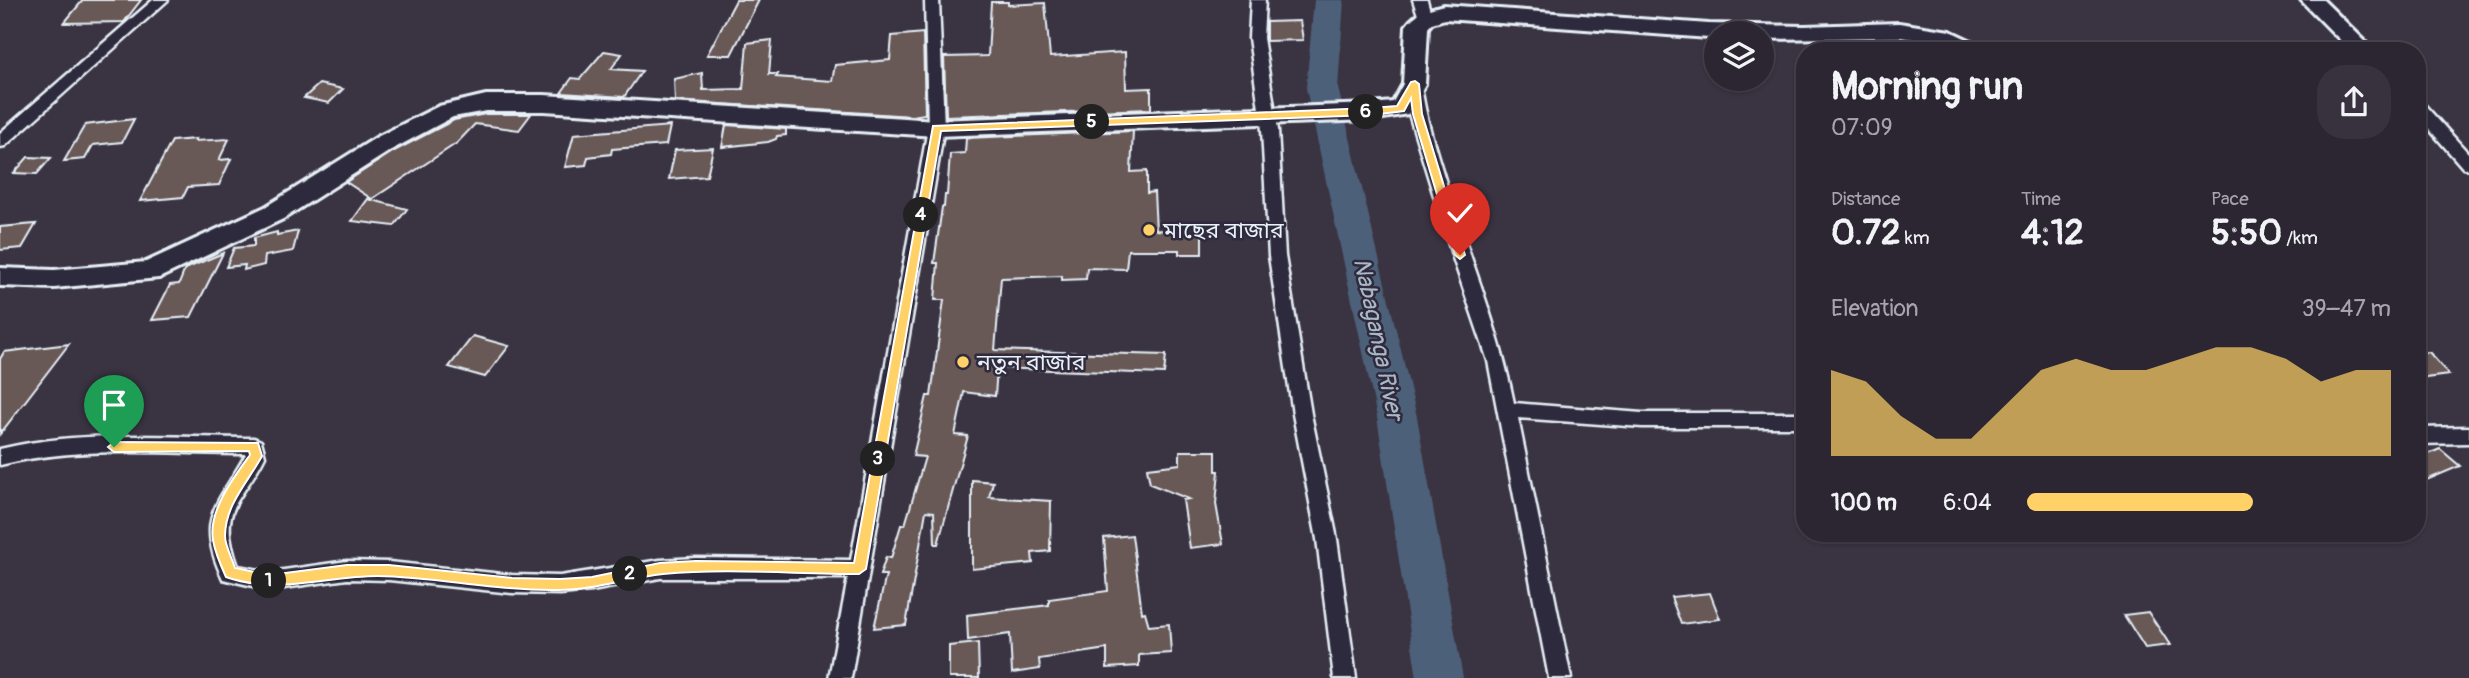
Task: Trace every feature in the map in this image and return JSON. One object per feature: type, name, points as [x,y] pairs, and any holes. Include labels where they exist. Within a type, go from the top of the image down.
[{"type":"main road","points":[[2311,0],[2355,42]]},
{"type":"main road","points":[[0,277],[54,279],[150,271],[274,213],[385,143],[447,111],[486,103],[544,103],[936,128],[1371,112],[1400,109],[1415,84],[1415,37],[1423,9],[1709,31],[1804,33],[1899,30],[1942,36],[1955,42]]},
{"type":"street","points":[[0,142],[161,0]]},
{"type":"street","points":[[840,678],[936,128],[932,0]]},
{"type":"street","points":[[1258,0],[1256,38],[1279,115],[1277,256],[1302,414],[1327,539],[1345,678]]},
{"type":"street","points":[[1415,84],[1418,114],[1460,255],[1497,361],[1560,678]]},
{"type":"street","points":[[2426,116],[2469,164]]},
{"type":"street","points":[[1508,410],[1629,419],[1796,420]]},
{"type":"street","points":[[2426,436],[2469,435]]},
{"type":"street","points":[[0,457],[32,449],[70,446],[254,446],[256,456],[239,480],[222,515],[218,538],[230,573],[270,581],[347,570],[512,584],[560,584],[592,582],[660,569],[696,567],[859,569]]},
{"type":"building","points":[[83,0],[141,0],[124,22],[64,23]]},
{"type":"building","points":[[736,0],[759,0],[731,55],[707,55]]},
{"type":"building","points":[[991,2],[1008,2],[1008,5],[1045,3],[1050,57],[1125,52],[1126,89],[1151,88],[1151,109],[946,116],[944,57],[988,56]]},
{"type":"building","points":[[1300,21],[1303,40],[1266,41],[1266,22]]},
{"type":"building","points":[[923,33],[925,114],[912,116],[675,101],[674,79],[702,73],[703,90],[743,89],[747,43],[772,40],[769,74],[778,74],[776,77],[832,81],[835,65],[890,60],[892,36]]},
{"type":"building","points":[[604,51],[622,54],[611,69],[642,71],[624,97],[561,93],[572,78],[580,79]]},
{"type":"building","points":[[319,84],[343,89],[329,103],[304,98]]},
{"type":"building","points":[[486,114],[531,114],[519,130],[475,124],[457,143],[372,199],[346,182],[394,151],[454,120]]},
{"type":"building","points":[[134,119],[122,142],[93,145],[85,159],[64,161],[85,125]]},
{"type":"building","points":[[726,125],[786,129],[786,135],[777,136],[768,142],[722,147]]},
{"type":"building","points":[[670,126],[666,145],[612,149],[611,154],[588,157],[586,165],[565,167],[574,134]]},
{"type":"building","points":[[1133,131],[1131,172],[1147,171],[1147,193],[1154,192],[1156,230],[1202,233],[1202,254],[1179,254],[1179,250],[1128,250],[1126,269],[1087,268],[1086,279],[1062,280],[1062,276],[1001,278],[995,350],[1166,355],[1164,374],[997,368],[995,396],[964,392],[955,435],[968,436],[938,544],[935,544],[934,512],[926,511],[906,625],[874,628],[886,575],[880,575],[886,557],[891,558],[901,525],[905,525],[925,457],[913,456],[927,396],[931,396],[944,300],[935,300],[938,263],[934,263],[942,207],[947,195],[950,154],[965,153],[966,138]]},
{"type":"building","points":[[196,139],[195,141],[229,139],[219,160],[231,159],[219,185],[188,187],[183,197],[140,201],[172,141]]},
{"type":"building","points":[[713,148],[707,176],[669,179],[675,150]]},
{"type":"building","points":[[28,157],[51,158],[37,174],[14,173]]},
{"type":"building","points":[[368,199],[407,209],[394,226],[352,221]]},
{"type":"building","points":[[36,224],[22,248],[0,250],[0,227]]},
{"type":"building","points":[[298,231],[293,251],[265,256],[264,265],[244,270],[245,265],[226,267],[234,248],[254,246],[254,238],[277,232],[277,235]]},
{"type":"building","points":[[223,253],[191,317],[152,320],[170,285],[179,284],[185,269]]},
{"type":"building","points":[[473,336],[509,346],[485,377],[449,367]]},
{"type":"building","points":[[69,344],[0,434],[0,359],[4,352]]},
{"type":"building","points":[[2426,352],[2429,352],[2449,375],[2426,378]]},
{"type":"building","points":[[2440,449],[2460,466],[2426,480],[2426,455]]},
{"type":"building","points":[[1180,451],[1216,451],[1216,471],[1219,471],[1216,504],[1223,544],[1190,548],[1183,500],[1189,499],[1150,484],[1147,468],[1180,464]]},
{"type":"building","points":[[972,480],[993,482],[989,497],[1051,501],[1050,551],[1032,553],[1033,563],[972,569]]},
{"type":"building","points":[[1132,535],[1142,613],[1145,612],[1149,626],[1169,624],[1171,653],[1139,655],[1139,666],[1107,668],[1107,649],[1039,659],[1040,669],[1012,673],[1010,634],[968,640],[967,615],[1049,605],[1049,599],[1108,591],[1104,538]]},
{"type":"building","points":[[1710,593],[1720,619],[1681,624],[1671,597]]},
{"type":"building","points":[[2148,612],[2170,645],[2145,648],[2124,615]]},
{"type":"building","points":[[978,643],[979,678],[949,678],[949,646]]},
{"type":"waterway","name":"Nabaganga River","points":[[1329,0],[1322,88],[1397,417],[1440,678]]},
{"type":"place","name":"মাছের বাজার","points":[[1149,230]]},
{"type":"place","name":"নতুন বাজার","points":[[963,362]]},
{"type":"route","points":[[114,447],[175,448],[224,444],[254,446],[256,456],[239,480],[222,515],[218,538],[230,573],[270,581],[347,570],[389,571],[512,584],[560,584],[592,582],[660,569],[696,567],[815,566],[859,569],[936,128],[1371,112],[1400,109],[1415,84],[1418,114],[1460,255]]}]
